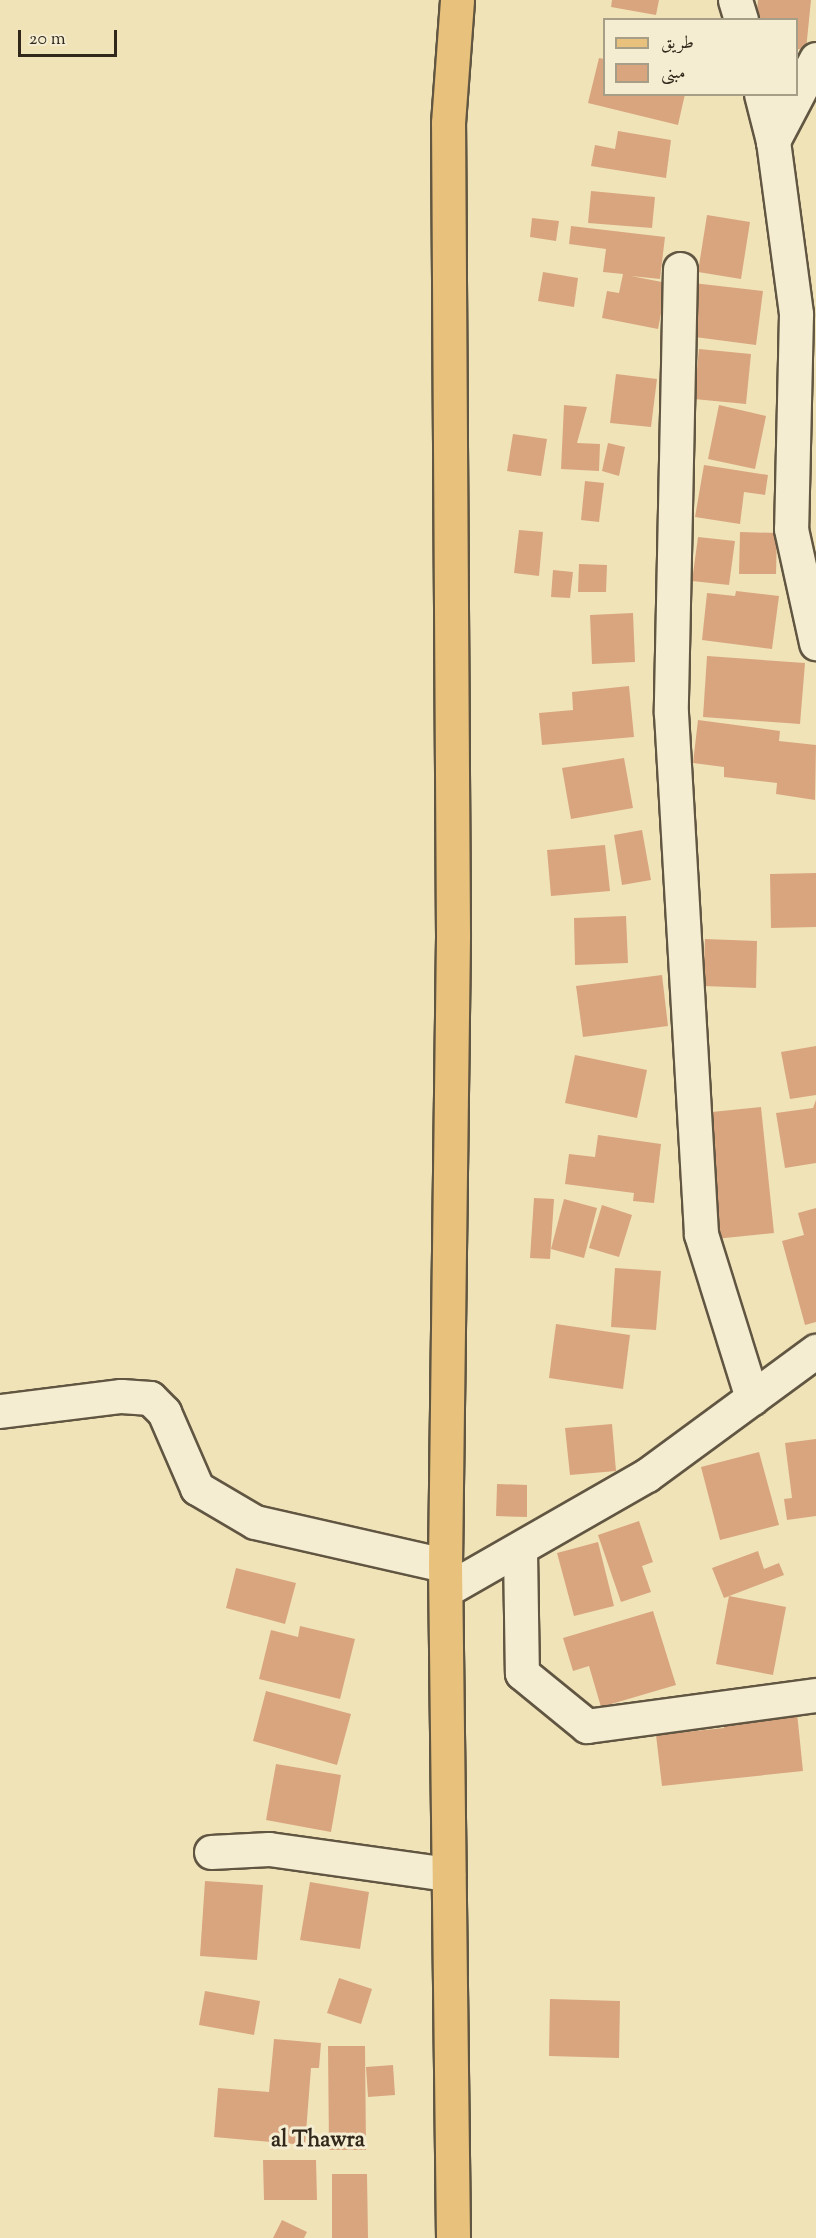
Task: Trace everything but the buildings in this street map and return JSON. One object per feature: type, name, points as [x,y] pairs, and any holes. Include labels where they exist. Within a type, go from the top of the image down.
[{"type":"main road","points":[[453,2238],[445,1577],[453,934],[448,123],[457,0]]},
{"type":"street","points":[[735,0],[740,18]]},
{"type":"street","points":[[798,93],[816,59]]},
{"type":"street","points":[[762,96],[773,141],[796,314],[791,529],[816,643]]},
{"type":"street","points":[[773,141],[797,96]]},
{"type":"street","points":[[680,269],[671,712],[701,1234],[752,1398]]},
{"type":"street","points":[[801,575],[816,530]]},
{"type":"street","points":[[0,1411],[121,1396],[150,1398],[164,1412],[197,1488],[255,1522],[445,1577],[520,1551],[647,1474],[816,1351]]},
{"type":"street","points":[[520,1551],[522,1672],[587,1726],[816,1695]]},
{"type":"street","points":[[211,1852],[269,1849],[448,1874]]},
{"type":"district","name":"al Thawra","points":[[318,2142]]}]
